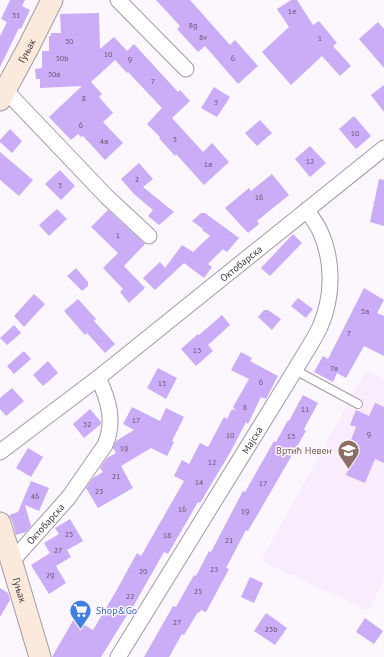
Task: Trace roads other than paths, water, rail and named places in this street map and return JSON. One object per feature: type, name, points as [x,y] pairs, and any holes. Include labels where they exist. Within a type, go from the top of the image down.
[{"type":"street","name":"Гуњак","points":[[2,95],[52,0]]},
{"type":"street","points":[[118,0],[186,69]]},
{"type":"street","points":[[2,95],[149,236]]},
{"type":"street","name":"Октобарска","points":[[0,452],[98,378],[384,148]]},
{"type":"street","name":"Мајска","points":[[118,657],[320,328],[328,303],[331,276],[328,254],[320,231],[307,210]]},
{"type":"street","name":"Октобарска","points":[[12,561],[69,497],[105,445],[109,436],[111,425],[109,407],[105,392],[98,378]]},
{"type":"street","name":"Гуњак","points":[[0,523],[40,657]]},
{"type":"lane","points":[[295,370],[358,404]]},
{"type":"place","name":"Вртић Невен","points":[[348,470]]},
{"type":"place","name":"Shop&Go","points":[[80,630]]}]
